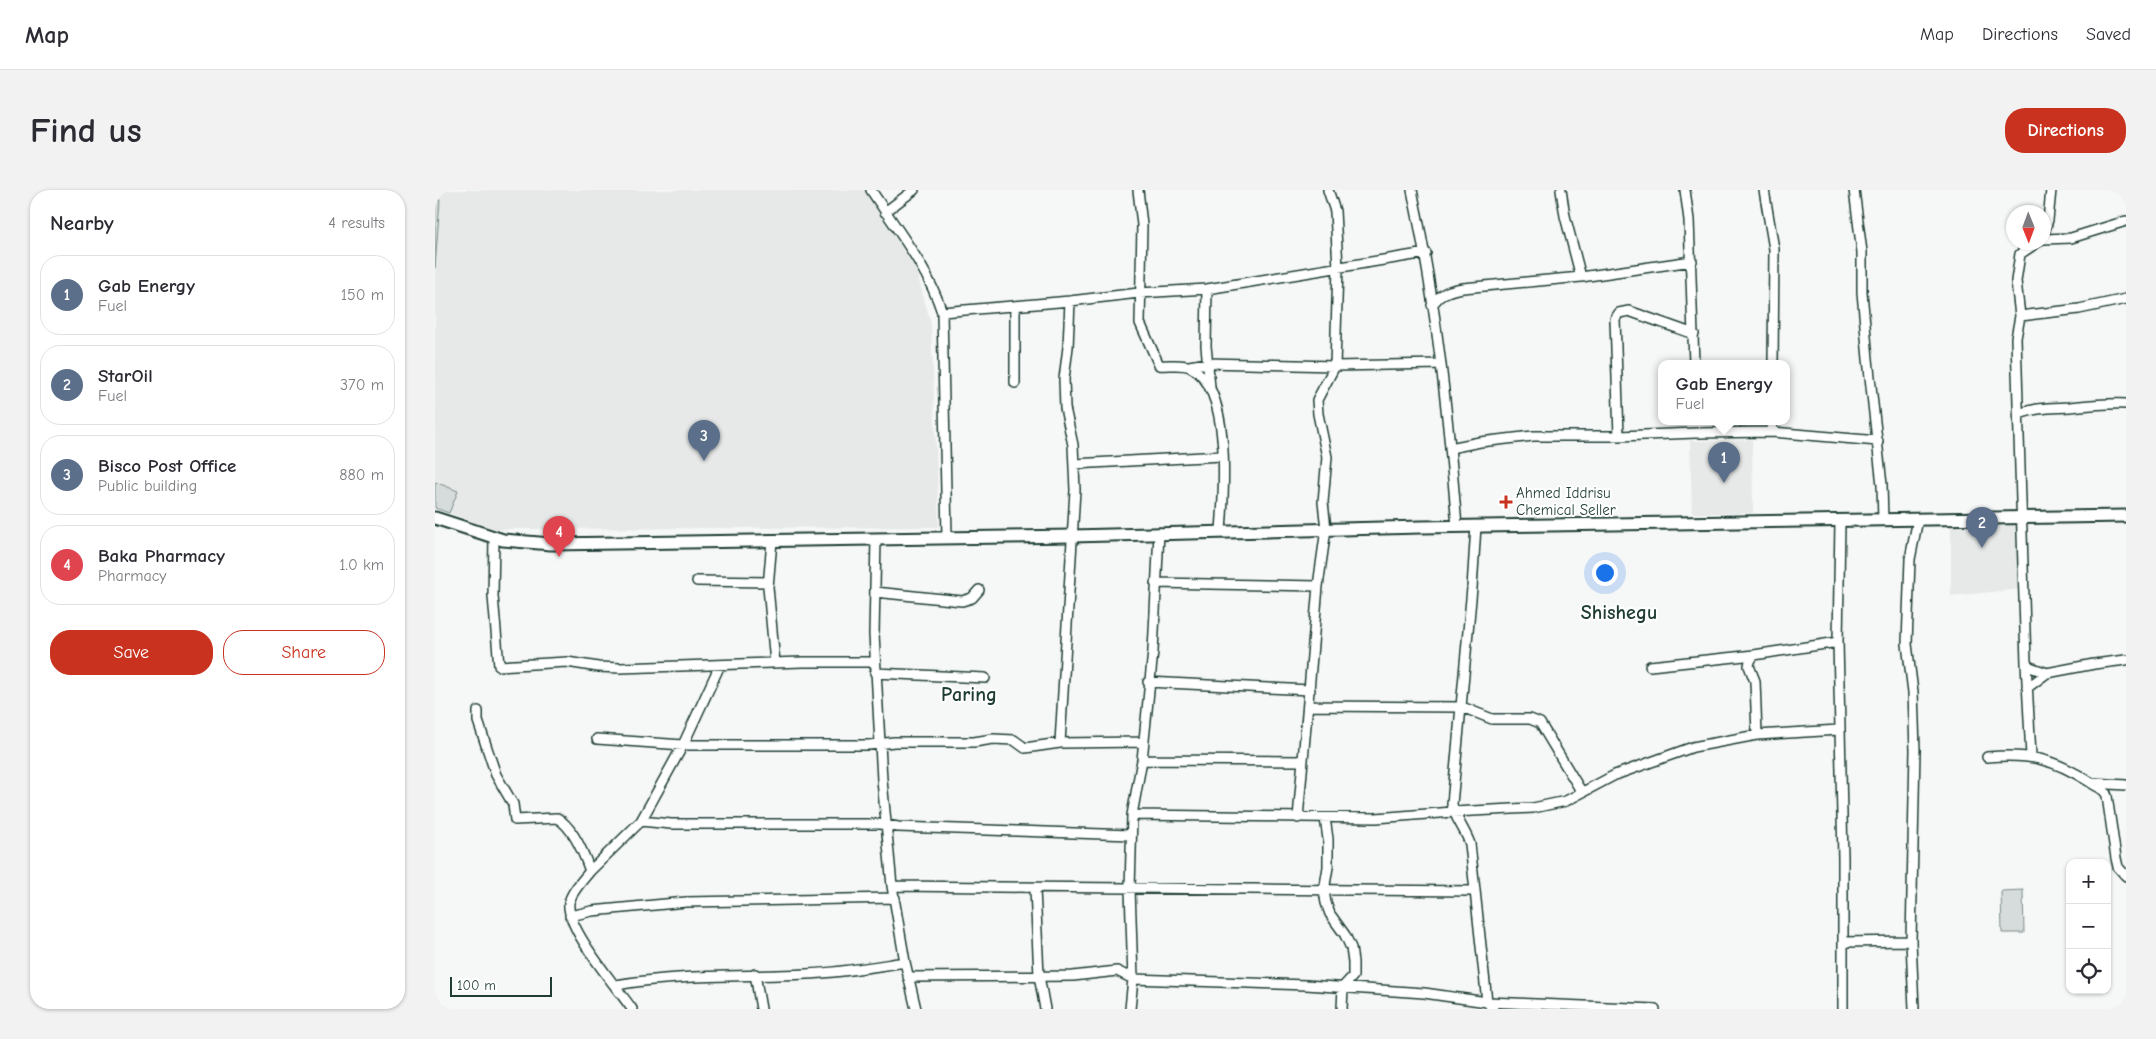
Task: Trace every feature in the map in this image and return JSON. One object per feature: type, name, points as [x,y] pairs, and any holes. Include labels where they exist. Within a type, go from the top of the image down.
[{"type":"main road","points":[[435,518],[494,538],[551,544],[876,539],[947,536],[1072,536],[1476,526],[1841,522],[2126,516]]},
{"type":"street","points":[[871,190],[925,269],[935,289],[942,312],[947,536]]},
{"type":"street","points":[[885,212],[915,190]]},
{"type":"street","points":[[1138,190],[1142,225],[1139,293],[1140,323],[1159,365],[1170,367],[1207,363],[1335,366],[1441,364]]},
{"type":"street","points":[[1297,818],[1318,586],[1326,529],[1323,502],[1327,457],[1317,400],[1335,366],[1338,268],[1335,211],[1328,190]]},
{"type":"street","points":[[1412,190],[1426,253],[1441,364],[1451,448],[1457,527]]},
{"type":"street","points":[[1561,190],[1565,216],[1581,277]]},
{"type":"street","points":[[1685,190],[1689,220],[1695,360]]},
{"type":"street","points":[[1764,190],[1774,249],[1773,360]]},
{"type":"street","points":[[1854,190],[1862,252],[1862,292],[1878,441],[1883,520]]},
{"type":"street","points":[[2050,205],[2051,190]]},
{"type":"street","points":[[2051,238],[2071,238],[2126,221]]},
{"type":"street","points":[[2026,250],[2020,254],[2016,281],[2020,316],[2015,338],[2031,756]]},
{"type":"street","points":[[942,312],[1139,293],[1207,289],[1426,253]]},
{"type":"street","points":[[1432,305],[1440,295],[1449,290],[1581,277],[1691,261]]},
{"type":"street","points":[[1207,289],[1207,363],[1210,387],[1218,407],[1225,476],[1221,531]]},
{"type":"street","points":[[2020,316],[2079,309],[2126,298]]},
{"type":"street","points":[[1061,743],[1074,464],[1073,445],[1065,408],[1064,379],[1068,347],[1070,301]]},
{"type":"street","points":[[1015,306],[1015,383]]},
{"type":"street","points":[[1619,436],[1615,319],[1619,313],[1629,311],[1694,334]]},
{"type":"street","points":[[1189,366],[1210,387]]},
{"type":"street","points":[[2019,414],[2039,408],[2070,407],[2100,403],[2126,404]]},
{"type":"street","points":[[1695,425],[1696,432]]},
{"type":"street","points":[[1772,425],[1772,432]]},
{"type":"street","points":[[1451,448],[1480,442],[1533,436],[1619,436],[1696,432],[1772,432],[1878,441]]},
{"type":"street","points":[[1074,464],[1222,456]]},
{"type":"street","points":[[1914,1009],[1911,941],[1915,750],[1913,692],[1907,644],[1910,559],[1918,519]]},
{"type":"street","points":[[1841,522],[1838,642],[1843,1009]]},
{"type":"street","points":[[1476,526],[1462,707],[1455,767],[1453,812],[1465,830],[1469,844],[1490,1006]]},
{"type":"street","points":[[1130,1009],[1133,979],[1132,815],[1142,760],[1148,682],[1153,651],[1159,533]]},
{"type":"street","points":[[494,538],[493,596],[499,666],[567,662],[608,668],[875,662]]},
{"type":"street","points":[[876,539],[875,673],[879,743],[892,886],[905,962],[916,1009]]},
{"type":"street","points":[[772,541],[768,582],[769,611],[775,663]]},
{"type":"street","points":[[697,581],[768,582]]},
{"type":"street","points":[[1155,583],[1318,586]]},
{"type":"street","points":[[875,592],[962,601],[972,598],[979,590]]},
{"type":"street","points":[[1650,666],[1754,655],[1838,642]]},
{"type":"street","points":[[1754,655],[1749,666],[1755,681],[1757,735]]},
{"type":"street","points":[[2027,688],[2047,673],[2126,660]]},
{"type":"street","points":[[2026,663],[2030,667],[2047,673]]},
{"type":"street","points":[[632,1009],[616,985],[594,959],[570,916],[569,905],[571,897],[591,871],[641,821],[683,745],[720,665]]},
{"type":"street","points":[[875,673],[985,678]]},
{"type":"street","points":[[1148,682],[1310,690]]},
{"type":"street","points":[[1308,706],[1462,707],[1492,719],[1530,719],[1540,723],[1581,791]]},
{"type":"street","points":[[478,711],[478,721],[496,775],[513,804],[515,820],[557,818],[561,820],[584,855],[591,871]]},
{"type":"street","points":[[1132,815],[1376,818],[1533,808],[1566,801],[1581,791],[1615,774],[1693,747],[1757,735],[1839,730]]},
{"type":"street","points":[[597,740],[683,745],[869,745],[894,742],[974,742],[993,739],[1014,740],[1025,748],[1061,743],[1143,742]]},
{"type":"street","points":[[1987,757],[2031,756],[2077,773],[2107,792],[2113,846],[2118,867],[2126,876]]},
{"type":"street","points":[[1142,760],[1303,762]]},
{"type":"street","points":[[2091,783],[2126,785]]},
{"type":"street","points":[[1325,818],[1328,855],[1324,891],[1330,914],[1345,935],[1351,948],[1353,976],[1343,987],[1342,1009]]},
{"type":"street","points":[[641,821],[671,824],[887,825],[897,827],[1131,835]]},
{"type":"street","points":[[892,886],[1035,889],[1474,891]]},
{"type":"street","points":[[1035,889],[1039,976],[1045,1009]]},
{"type":"street","points":[[570,916],[592,910],[686,902],[895,898]]},
{"type":"street","points":[[1843,942],[1911,941]]},
{"type":"street","points":[[616,985],[657,979],[755,974],[809,974],[905,962]]},
{"type":"street","points":[[908,977],[1073,976],[1117,972],[1133,979],[1343,987],[1424,993],[1490,1006],[1655,1009]]},
{"type":"street","points":[[755,974],[761,1009]]},
{"type":"shaded area","points":[[435,190],[865,190],[916,270],[931,324],[939,527],[495,529],[435,508]]},
{"type":"shaded area","points":[[435,200],[440,200],[435,268]]},
{"type":"shaded area","points":[[1752,440],[1753,513],[1692,513],[1690,441]]},
{"type":"shaded area","points":[[435,482],[458,491],[449,513],[435,508]]},
{"type":"shaded area","points":[[2016,519],[2021,589],[1951,596],[1951,520]]},
{"type":"shaded area","points":[[2023,890],[2024,933],[2002,933],[2001,891]]},
{"type":"place","name":"Bisco Post Office","points":[[704,461]]},
{"type":"place","name":"Gab Energy","points":[[1724,483]]},
{"type":"place","name":"Ahmed Iddrisu Chemical Seller","points":[[1506,502]]},
{"type":"place","name":"StarOil","points":[[1982,548]]},
{"type":"place","name":"Baka Pharmacy","points":[[559,557]]},
{"type":"district","name":"Shishegu","points":[[1619,612]]},
{"type":"district","name":"Paring","points":[[969,694]]}]
